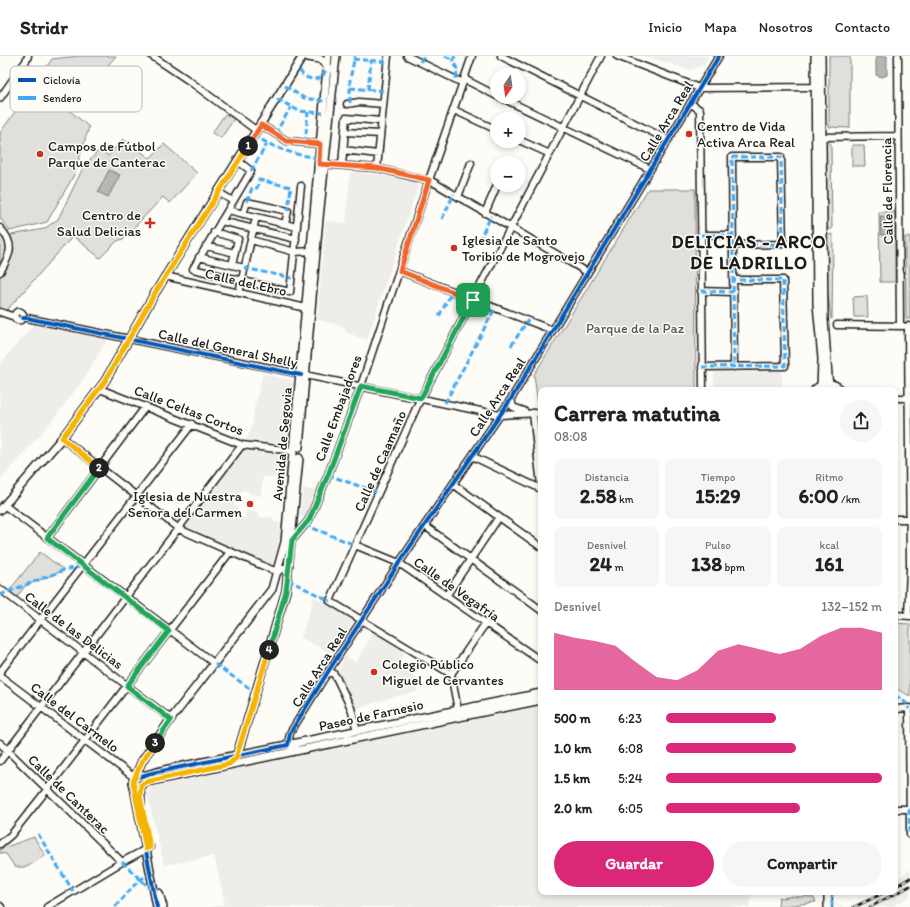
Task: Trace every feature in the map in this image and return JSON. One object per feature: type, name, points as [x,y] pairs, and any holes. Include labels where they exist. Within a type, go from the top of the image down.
[{"type":"main road","points":[[2,508],[62,438],[100,389],[165,276],[296,68],[307,56],[320,59],[328,67]]},
{"type":"main road","name":"Avenida de Segovia","points":[[161,906],[133,786],[135,778],[142,761],[171,720],[273,587],[287,531],[294,451],[310,324],[322,164],[320,144],[328,56]]},
{"type":"main road","name":"Avenida de Segovia","points":[[292,540],[304,375],[306,308],[311,251],[336,56]]},
{"type":"main road","points":[[815,56],[817,310],[822,360],[821,387]]},
{"type":"main road","points":[[821,56],[824,319],[829,387]]},
{"type":"main road","points":[[229,764],[237,755],[286,591],[292,540]]},
{"type":"main road","points":[[273,587],[286,591]]},
{"type":"main road","name":"Paseo de Farnesio","points":[[135,778],[237,755],[538,694]]},
{"type":"main road","name":"Paseo de Farnesio","points":[[146,782],[538,701]]},
{"type":"main road","points":[[135,778],[146,782]]},
{"type":"main road","name":"Avenida de Segovia","points":[[146,782],[141,785],[139,791],[148,848]]},
{"type":"main road","points":[[823,895],[823,907]]},
{"type":"main road","points":[[828,895],[828,907]]},
{"type":"street","points":[[22,66],[28,56]]},
{"type":"street","points":[[152,56],[259,128],[287,141],[320,144]]},
{"type":"street","points":[[377,168],[388,56]]},
{"type":"street","points":[[407,56],[490,93]]},
{"type":"street","name":"Calle Embajadores","points":[[292,540],[309,520],[328,475],[361,386],[429,180],[472,56]]},
{"type":"street","points":[[501,56],[668,140]]},
{"type":"street","name":"Calle de Caamaño","points":[[362,620],[330,601],[421,398],[601,56]]},
{"type":"street","points":[[617,56],[699,88],[815,88],[821,78]]},
{"type":"street","name":"Calle Arca Real","points":[[288,745],[290,733],[327,674],[399,563],[511,399],[719,56]]},
{"type":"street","name":"Calle de Florencia","points":[[898,56],[900,326]]},
{"type":"street","points":[[0,98],[10,84]]},
{"type":"street","points":[[346,104],[359,102],[383,104]]},
{"type":"street","points":[[690,103],[700,110],[703,387]]},
{"type":"street","points":[[514,104],[650,169]]},
{"type":"street","points":[[454,110],[490,127]]},
{"type":"street","points":[[342,165],[346,118],[381,121]]},
{"type":"street","points":[[345,132],[380,134]]},
{"type":"street","points":[[816,144],[822,137],[898,136]]},
{"type":"street","points":[[526,143],[550,154]]},
{"type":"street","points":[[343,150],[378,154]]},
{"type":"street","points":[[733,245],[783,244],[781,157],[732,157],[734,366]]},
{"type":"street","points":[[238,162],[251,171],[192,269],[290,292],[301,186]]},
{"type":"street","points":[[458,197],[471,163]]},
{"type":"street","points":[[322,164],[377,168],[429,180],[587,272]]},
{"type":"street","points":[[218,192],[233,201]]},
{"type":"street","points":[[485,213],[494,192]]},
{"type":"street","points":[[243,214],[248,202],[288,211],[285,224]]},
{"type":"street","points":[[228,210],[297,227]]},
{"type":"street","points":[[239,293],[256,217]]},
{"type":"street","points":[[221,221],[296,239]]},
{"type":"street","points":[[0,228],[10,239],[10,249],[0,272]]},
{"type":"street","points":[[214,232],[238,239],[232,265]]},
{"type":"street","points":[[701,235],[733,235]]},
{"type":"street","points":[[251,240],[295,252],[311,251]]},
{"type":"street","points":[[206,246],[235,253]]},
{"type":"street","points":[[199,257],[244,268]]},
{"type":"street","points":[[400,271],[552,330]]},
{"type":"street","name":"Calle del Ebro","points":[[165,276],[306,308]]},
{"type":"street","points":[[702,367],[785,366],[783,280],[733,280]]},
{"type":"street","points":[[701,291],[733,292]]},
{"type":"street","points":[[306,308],[309,311],[310,324]]},
{"type":"street","name":"Calle del General Shelly","points":[[0,312],[14,315],[21,312],[24,317],[500,415],[538,413]]},
{"type":"street","points":[[837,325],[909,326],[909,616],[898,615]]},
{"type":"street","points":[[821,387],[839,387]]},
{"type":"street","name":"Calle Celtas Cortos","points":[[100,389],[242,445],[294,451]]},
{"type":"street","points":[[898,398],[908,398]]},
{"type":"street","name":"Calle del General Shelly","points":[[511,399],[511,404],[516,409],[533,413]]},
{"type":"street","points":[[47,538],[146,406]]},
{"type":"street","points":[[533,413],[538,459]]},
{"type":"street","points":[[0,672],[192,424]]},
{"type":"street","points":[[62,438],[179,528],[277,572],[289,566]]},
{"type":"street","points":[[0,761],[242,445]]},
{"type":"street","points":[[472,456],[538,486]]},
{"type":"street","points":[[453,484],[538,545]]},
{"type":"street","points":[[2,508],[47,538],[215,664]]},
{"type":"street","points":[[446,596],[499,517]]},
{"type":"street","points":[[898,519],[909,519]]},
{"type":"street","points":[[425,526],[538,608]]},
{"type":"street","name":"Calle de Vegafría","points":[[355,545],[399,563],[485,624],[538,659]]},
{"type":"street","points":[[0,844],[11,835],[48,789],[230,552]]},
{"type":"street","name":"Calle de las Delicias","points":[[0,589],[171,720]]},
{"type":"street","points":[[362,620],[451,674]]},
{"type":"street","points":[[458,710],[451,674],[485,624]]},
{"type":"street","points":[[327,674],[333,673],[336,677],[348,700],[357,731]]},
{"type":"street","name":"Calle del Carmelo","points":[[0,676],[135,778]]},
{"type":"street","points":[[898,710],[909,709],[910,835]]},
{"type":"street","name":"Calle de Canterac","points":[[0,743],[122,862]]},
{"type":"street","points":[[288,745],[299,750]]},
{"type":"street","points":[[898,809],[909,809]]},
{"type":"street","points":[[47,907],[148,848]]},
{"type":"shaded area","points":[[643,56],[709,56],[704,64],[691,70]]},
{"type":"shaded area","points":[[876,56],[887,56],[887,75],[882,77],[876,75]]},
{"type":"shaded area","points":[[109,170],[120,175],[108,197],[98,192]]},
{"type":"shaded area","points":[[350,172],[375,174],[419,183],[367,340],[345,332],[346,329],[340,325],[317,320],[326,221],[346,223]]},
{"type":"shaded area","points":[[880,216],[892,217],[892,234],[881,235]]},
{"type":"shaded area","points":[[35,323],[108,338],[83,380],[51,422],[0,480],[0,364]]},
{"type":"shaded area","points":[[782,371],[782,387],[714,387],[714,372]]},
{"type":"shaded area","points":[[263,374],[294,381],[289,445],[246,441],[254,421],[252,420],[253,413]]},
{"type":"shaded area","points":[[243,450],[288,455],[286,479],[263,476],[261,496],[249,494],[249,491],[241,491],[239,500],[235,501],[234,505],[238,508],[238,517],[245,518],[246,511],[259,513],[259,517],[273,517],[272,521],[280,523],[278,529],[282,530],[273,564],[184,527]]},
{"type":"shaded area","points":[[303,488],[319,492],[306,520],[300,516]]},
{"type":"shaded area","points":[[314,597],[354,621],[333,654],[301,638]]},
{"type":"shaded area","name":"Colegio Público Miguel de Cervantes","points":[[373,633],[405,653],[397,664],[415,676],[417,692],[389,698],[356,709],[338,669],[345,656],[355,662],[357,660]]},
{"type":"shaded area","points":[[538,707],[538,895],[751,895],[749,907],[209,907],[225,904],[214,856],[164,865],[147,793],[152,786]]},
{"type":"shaded area","points":[[910,870],[910,896],[892,907],[847,907],[875,895],[898,895],[898,878]]},
{"type":"shaded area","points":[[836,904],[847,907],[836,907]]},
{"type":"green space","name":"Campos de Fútbol Parque de Canterac","points":[[79,56],[116,56],[107,66],[47,66],[52,59]]},
{"type":"green space","points":[[829,56],[850,56],[850,128],[829,127]]},
{"type":"green space","name":"Campos de Fútbol Parque de Canterac","points":[[15,112],[71,112],[89,127],[74,175],[47,222],[10,231],[0,218],[0,133]]},
{"type":"green space","points":[[225,114],[234,119],[221,138],[212,133]]},
{"type":"green space","points":[[123,139],[150,158],[164,144],[197,173],[170,203],[163,197],[123,239],[117,241],[100,258],[73,236],[0,318],[0,232],[5,236],[44,229],[58,219],[83,168],[100,149],[108,156]]},
{"type":"green space","points":[[827,140],[831,144],[832,229],[826,229],[825,141]]},
{"type":"green space","points":[[852,145],[864,145],[865,166],[852,166]]},
{"type":"green space","name":"Parque de la Paz","points":[[648,189],[695,189],[696,387],[538,387],[538,404],[534,375]]},
{"type":"green space","points":[[879,212],[895,212],[895,282],[880,282]]},
{"type":"green space","points":[[826,234],[833,235],[832,319],[826,278]]},
{"type":"green space","points":[[905,237],[910,237],[910,319],[906,319]]},
{"type":"green space","points":[[867,296],[868,317],[854,317],[853,297]]},
{"type":"green space","points":[[40,552],[64,570],[25,586],[16,598],[8,592]]},
{"type":"green space","points":[[898,623],[910,624],[910,696],[898,690]]},
{"type":"green space","points":[[34,837],[45,855],[27,867],[15,867],[6,854],[0,853],[0,849]]},
{"type":"green space","points":[[793,896],[811,897],[814,898],[816,902],[778,907],[779,897],[783,898]]},
{"type":"railway","points":[[898,885],[910,878]]},
{"type":"railway","points":[[898,892],[910,886]]},
{"type":"railway","points":[[854,907],[880,895]]},
{"type":"railway","points":[[870,907],[893,895]]},
{"type":"marked path","points":[[350,103],[350,79],[355,56]]},
{"type":"marked path","points":[[420,62],[424,56]]},
{"type":"marked path","points":[[445,56],[453,60]]},
{"type":"marked path","points":[[455,56],[453,60],[457,69],[456,79]]},
{"type":"marked path","points":[[353,59],[387,62]]},
{"type":"marked path","points":[[368,90],[371,60]]},
{"type":"marked path","points":[[300,70],[306,77],[312,79],[322,77],[325,72],[327,73]]},
{"type":"marked path","points":[[285,86],[304,98],[324,101]]},
{"type":"marked path","points":[[350,88],[385,91]]},
{"type":"marked path","points":[[277,99],[299,111],[323,113]]},
{"type":"marked path","points":[[275,134],[291,107]]},
{"type":"marked path","points":[[305,143],[308,112]]},
{"type":"marked path","points":[[254,135],[285,151],[319,158]]},
{"type":"marked path","points":[[251,171],[267,144]]},
{"type":"marked path","points":[[733,245],[783,244],[781,157],[732,157],[734,367]]},
{"type":"marked path","points":[[247,202],[252,188],[257,188],[259,180],[291,187],[288,211]]},
{"type":"marked path","points":[[442,219],[454,194]]},
{"type":"marked path","points":[[479,241],[491,216]]},
{"type":"marked path","points":[[701,235],[733,235]]},
{"type":"marked path","points":[[244,268],[292,278]]},
{"type":"marked path","points":[[702,367],[785,366],[783,280],[733,280]]},
{"type":"marked path","points":[[701,291],[733,292]]},
{"type":"marked path","points":[[439,316],[452,292]]},
{"type":"marked path","points":[[445,403],[495,308]]},
{"type":"marked path","points":[[511,346],[528,320]]},
{"type":"marked path","points":[[328,475],[379,493]]},
{"type":"marked path","points":[[305,525],[355,545]]},
{"type":"marked path","points":[[0,595],[64,570],[78,567],[80,568]]},
{"type":"marked path","points":[[288,580],[330,601]]},
{"type":"marked path","points":[[215,664],[256,693]]},
{"type":"marked path","points":[[898,697],[906,703],[909,709]]},
{"type":"marked path","points":[[909,809],[910,835]]},
{"type":"marked path","points":[[38,834],[73,891]]},
{"type":"marked path","points":[[122,862],[153,891]]},
{"type":"marked path","points":[[115,907],[139,880],[151,874]]},
{"type":"marked path","points":[[832,895],[832,907]]},
{"type":"cycle path","points":[[157,907],[133,786],[135,778],[152,773],[288,745],[290,733],[331,667],[399,563],[511,399],[719,56]]},
{"type":"cycle path","points":[[23,318],[301,375]]},
{"type":"place","name":"Centro de Vida Activa Arca Real","points":[[689,134]]},
{"type":"place","name":"Campos de Fútbol Parque de Canterac","points":[[40,154]]},
{"type":"place","name":"Centro de Salud Delicias","points":[[150,223]]},
{"type":"place","name":"Iglesia de Santo Toribio de Mogrovejo","points":[[454,248]]},
{"type":"place","name":"Iglesia de Nuestra Señora del Carmen","points":[[250,504]]},
{"type":"place","name":"Colegio Público Miguel de Cervantes","points":[[374,672]]},
{"type":"district","name":"DELICIAS - ARCO DE LADRILLO","points":[[749,252]]},
{"type":"route","points":[[261,125],[287,141],[320,144],[319,164],[377,168],[429,180],[400,271],[473,300],[421,398],[361,386],[328,475],[309,520],[292,540],[286,591],[236,758],[229,764],[146,782],[141,785],[139,791],[150,847],[146,849],[133,782],[142,761],[171,720],[127,686],[169,631],[47,538],[100,468],[62,438],[105,381],[155,293],[261,125]]}]
